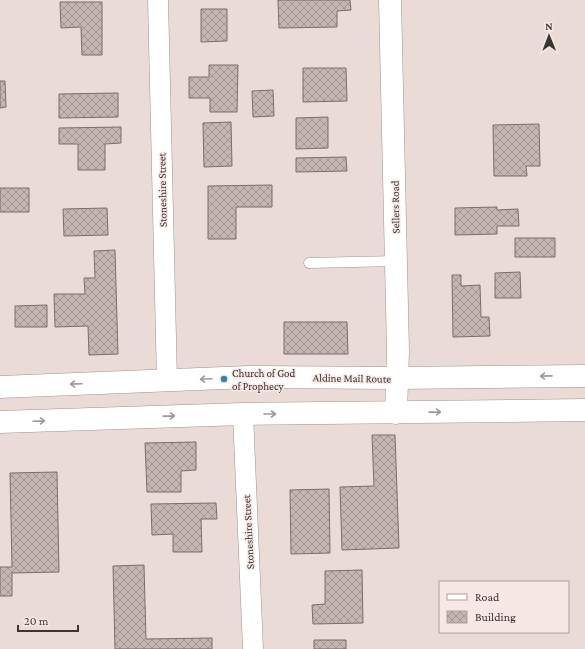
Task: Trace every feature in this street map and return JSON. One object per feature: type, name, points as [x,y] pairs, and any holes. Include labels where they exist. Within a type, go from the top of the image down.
[{"type":"main road","name":"Sellers Road","points":[[390,0],[397,261],[398,351],[396,413]]},
{"type":"main road","name":"Aldine Mail Route","points":[[0,387],[249,377],[397,378],[585,376]]},
{"type":"main road","points":[[0,422],[243,414],[585,410]]},
{"type":"street","name":"Stoneshire Street","points":[[158,0],[167,381]]},
{"type":"street","name":"Stoneshire Street","points":[[243,414],[253,649]]},
{"type":"lane","points":[[309,263],[397,261]]},
{"type":"building","points":[[278,0],[350,0],[351,10],[337,11],[337,27],[279,28]]},
{"type":"building","points":[[60,2],[102,2],[102,55],[82,55],[81,27],[61,28]]},
{"type":"building","points":[[201,9],[227,9],[227,41],[201,42]]},
{"type":"building","points":[[209,65],[238,65],[237,112],[210,112],[210,98],[189,98],[189,77],[209,77]]},
{"type":"building","points":[[303,68],[346,68],[347,101],[303,102]]},
{"type":"building","points":[[0,81],[5,81],[6,107],[0,108]]},
{"type":"building","points":[[273,90],[274,116],[253,117],[252,91]]},
{"type":"building","points":[[118,93],[118,117],[59,118],[59,94]]},
{"type":"building","points":[[328,117],[328,148],[296,149],[296,118]]},
{"type":"building","points":[[231,122],[232,166],[204,167],[203,123]]},
{"type":"building","points":[[539,124],[540,166],[526,166],[527,176],[494,176],[493,125]]},
{"type":"building","points":[[121,127],[121,143],[105,144],[105,170],[78,170],[78,144],[59,144],[59,128]]},
{"type":"building","points":[[346,157],[347,171],[296,172],[296,158]]},
{"type":"building","points":[[272,185],[272,207],[236,207],[236,239],[208,239],[208,186]]},
{"type":"building","points":[[0,188],[29,188],[29,212],[0,212]]},
{"type":"building","points":[[497,207],[497,210],[518,209],[519,226],[497,226],[497,234],[455,235],[455,208]]},
{"type":"building","points":[[107,208],[108,235],[64,236],[63,209]]},
{"type":"building","points":[[515,238],[555,238],[555,257],[515,257]]},
{"type":"building","points":[[115,250],[118,354],[89,355],[88,326],[55,327],[54,294],[85,294],[84,278],[95,278],[94,251]]},
{"type":"building","points":[[520,272],[521,298],[495,298],[495,273]]},
{"type":"building","points":[[452,275],[461,275],[461,286],[480,285],[481,317],[489,317],[490,336],[453,337]]},
{"type":"building","points":[[47,305],[47,327],[15,327],[15,306]]},
{"type":"building","points":[[284,322],[347,322],[348,354],[284,354]]},
{"type":"building","points":[[372,435],[395,435],[399,548],[342,550],[340,487],[374,486]]},
{"type":"building","points":[[196,442],[196,470],[181,471],[181,492],[147,492],[145,443]]},
{"type":"building","points":[[57,472],[59,572],[12,573],[12,596],[0,596],[0,567],[12,567],[10,473]]},
{"type":"building","points":[[329,489],[330,553],[291,554],[290,490]]},
{"type":"building","points":[[216,503],[217,519],[201,519],[202,552],[173,552],[173,534],[152,535],[151,504]]},
{"type":"building","points":[[144,565],[146,639],[212,638],[212,649],[115,649],[113,566]]},
{"type":"building","points":[[362,570],[363,623],[313,624],[312,605],[325,604],[325,571]]},
{"type":"building","points":[[314,640],[346,640],[346,649],[314,649]]},
{"type":"place","name":"Church of God of Prophecy","points":[[224,379]]}]
